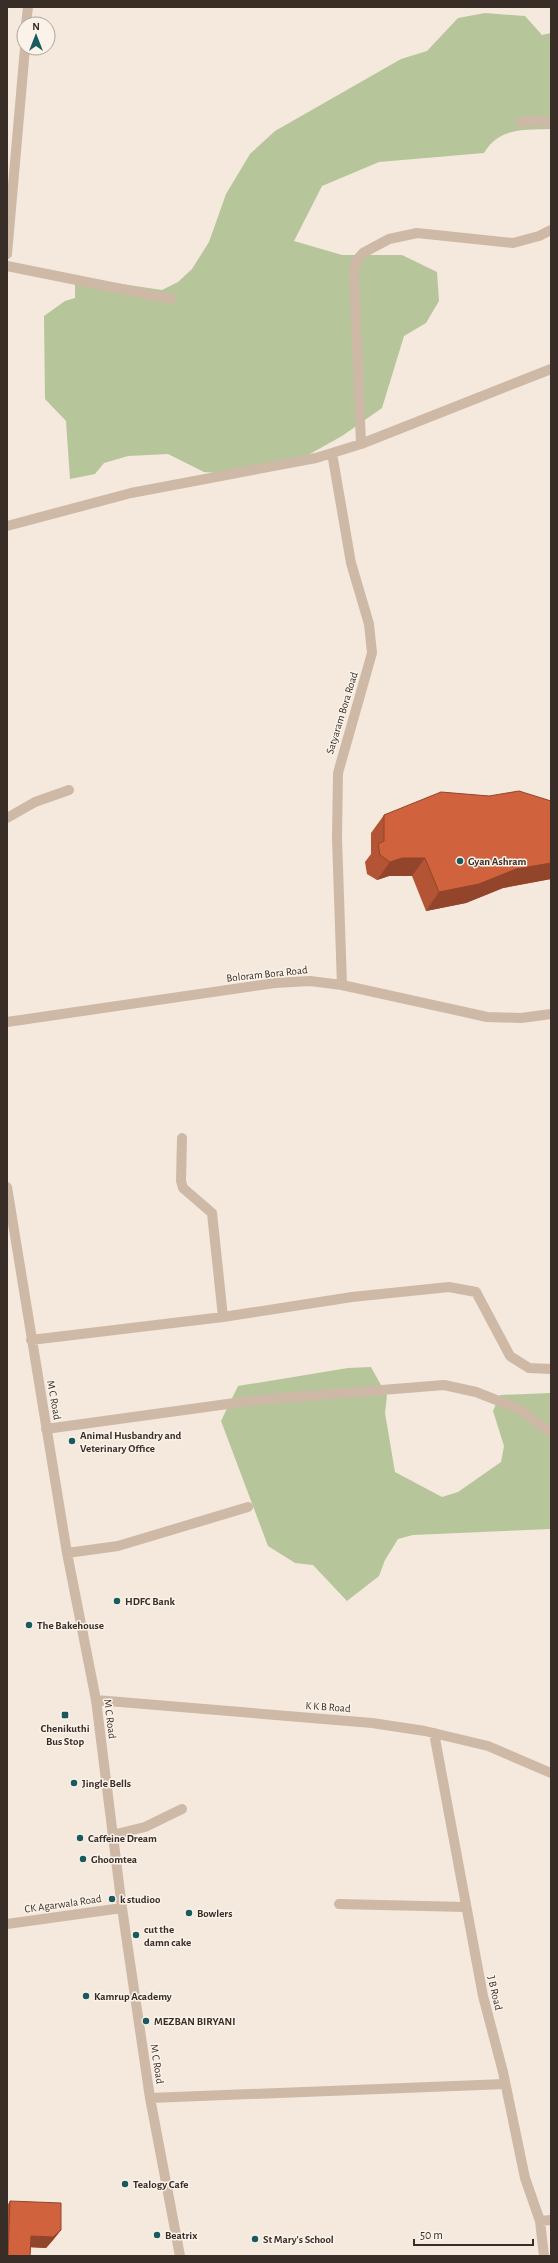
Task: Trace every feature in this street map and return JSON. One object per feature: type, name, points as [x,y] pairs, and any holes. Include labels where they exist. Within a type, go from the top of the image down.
[{"type":"street","points":[[7,254],[23,56]]},
{"type":"street","points":[[521,122],[531,120],[551,122]]},
{"type":"street","points":[[361,444],[354,271],[356,261],[363,253],[389,239],[417,233],[513,243],[540,236],[551,230]]},
{"type":"street","points":[[7,266],[171,299]]},
{"type":"street","points":[[7,526],[131,493],[316,458],[361,444],[551,369]]},
{"type":"street","name":"Satyaram Bora Road","points":[[332,453],[351,563],[370,624],[372,652],[338,773],[337,823],[342,985]]},
{"type":"street","points":[[7,818],[35,802],[69,790]]},
{"type":"street","name":"Boloram Bora Road","points":[[7,1022],[275,984],[310,981],[342,985],[487,1017],[521,1018],[551,1014]]},
{"type":"street","points":[[182,1138],[181,1181],[183,1188],[212,1213],[223,1317]]},
{"type":"street","name":"M C Road","points":[[7,1187],[67,1553],[96,1700],[112,1835],[150,2098],[180,2256]]},
{"type":"street","points":[[31,1340],[223,1317],[352,1297],[449,1286],[476,1292],[510,1356],[529,1368],[551,1370]]},
{"type":"street","points":[[46,1429],[257,1400],[444,1385],[476,1392],[519,1409],[551,1433]]},
{"type":"street","points":[[67,1553],[118,1546],[248,1507]]},
{"type":"street","name":"K K B Road","points":[[96,1700],[372,1723],[434,1733],[488,1746],[551,1773]]},
{"type":"street","name":"J B Road","points":[[434,1733],[465,1907],[483,1996],[506,2084],[525,2178],[540,2221],[544,2256]]},
{"type":"street","points":[[112,1835],[145,1827],[182,1808]]},
{"type":"street","points":[[339,1904],[465,1907]]},
{"type":"street","name":"CK Agarwala Road","points":[[7,1924],[122,1908]]},
{"type":"street","points":[[150,2098],[506,2084]]},
{"type":"street","points":[[540,2221],[551,2220]]},
{"type":"green space","points":[[485,13],[525,16],[542,35],[551,33],[551,129],[522,130],[505,134],[497,138],[484,153],[379,162],[322,186],[294,241],[342,255],[402,255],[437,272],[439,301],[426,323],[404,336],[382,408],[342,436],[292,464],[219,473],[204,472],[168,454],[128,456],[104,463],[95,474],[70,479],[66,421],[45,399],[44,316],[65,301],[75,298],[75,277],[162,290],[178,282],[192,269],[209,242],[226,194],[250,154],[275,131],[401,59],[427,51],[458,18]]},
{"type":"green space","points":[[371,1367],[387,1396],[385,1413],[395,1472],[442,1497],[458,1492],[501,1462],[504,1446],[493,1411],[500,1395],[551,1393],[551,1529],[413,1535],[398,1539],[385,1560],[379,1576],[347,1601],[313,1565],[295,1563],[268,1546],[221,1421],[238,1386],[348,1368]]},
{"type":"building","name":"Gyan Ashram","points":[[519,791],[551,801],[551,863],[516,869],[479,884],[439,892],[425,858],[402,858],[390,862],[380,855],[378,844],[384,841],[384,815],[441,792],[489,796]]},
{"type":"building","points":[[10,2201],[61,2203],[61,2230],[53,2237],[31,2236],[30,2256],[8,2256]]},
{"type":"place","name":"Gyan Ashram","points":[[460,861]]},
{"type":"place","name":"Animal Husbandry and Veterinary Office","points":[[72,1441]]},
{"type":"place","name":"HDFC Bank","points":[[117,1601]]},
{"type":"place","name":"The Bakehouse","points":[[29,1625]]},
{"type":"place","name":"Chenikuthi Bus Stop","points":[[65,1715]]},
{"type":"place","name":"Jingle Bells","points":[[74,1783]]},
{"type":"place","name":"Caffeine Dream","points":[[80,1838]]},
{"type":"place","name":"Ghoomtea","points":[[83,1859]]},
{"type":"place","name":"k studioo","points":[[112,1899]]},
{"type":"place","name":"Bowlers","points":[[189,1913]]},
{"type":"place","name":"cut the damn cake","points":[[136,1935]]},
{"type":"place","name":"Kamrup Academy","points":[[86,1996]]},
{"type":"place","name":"MEZBAN BIRYANI","points":[[146,2021]]},
{"type":"place","name":"Tealogy Cafe","points":[[125,2184]]},
{"type":"place","name":"Beatrix","points":[[157,2235]]},
{"type":"place","name":"St Mary's School","points":[[255,2239]]}]
